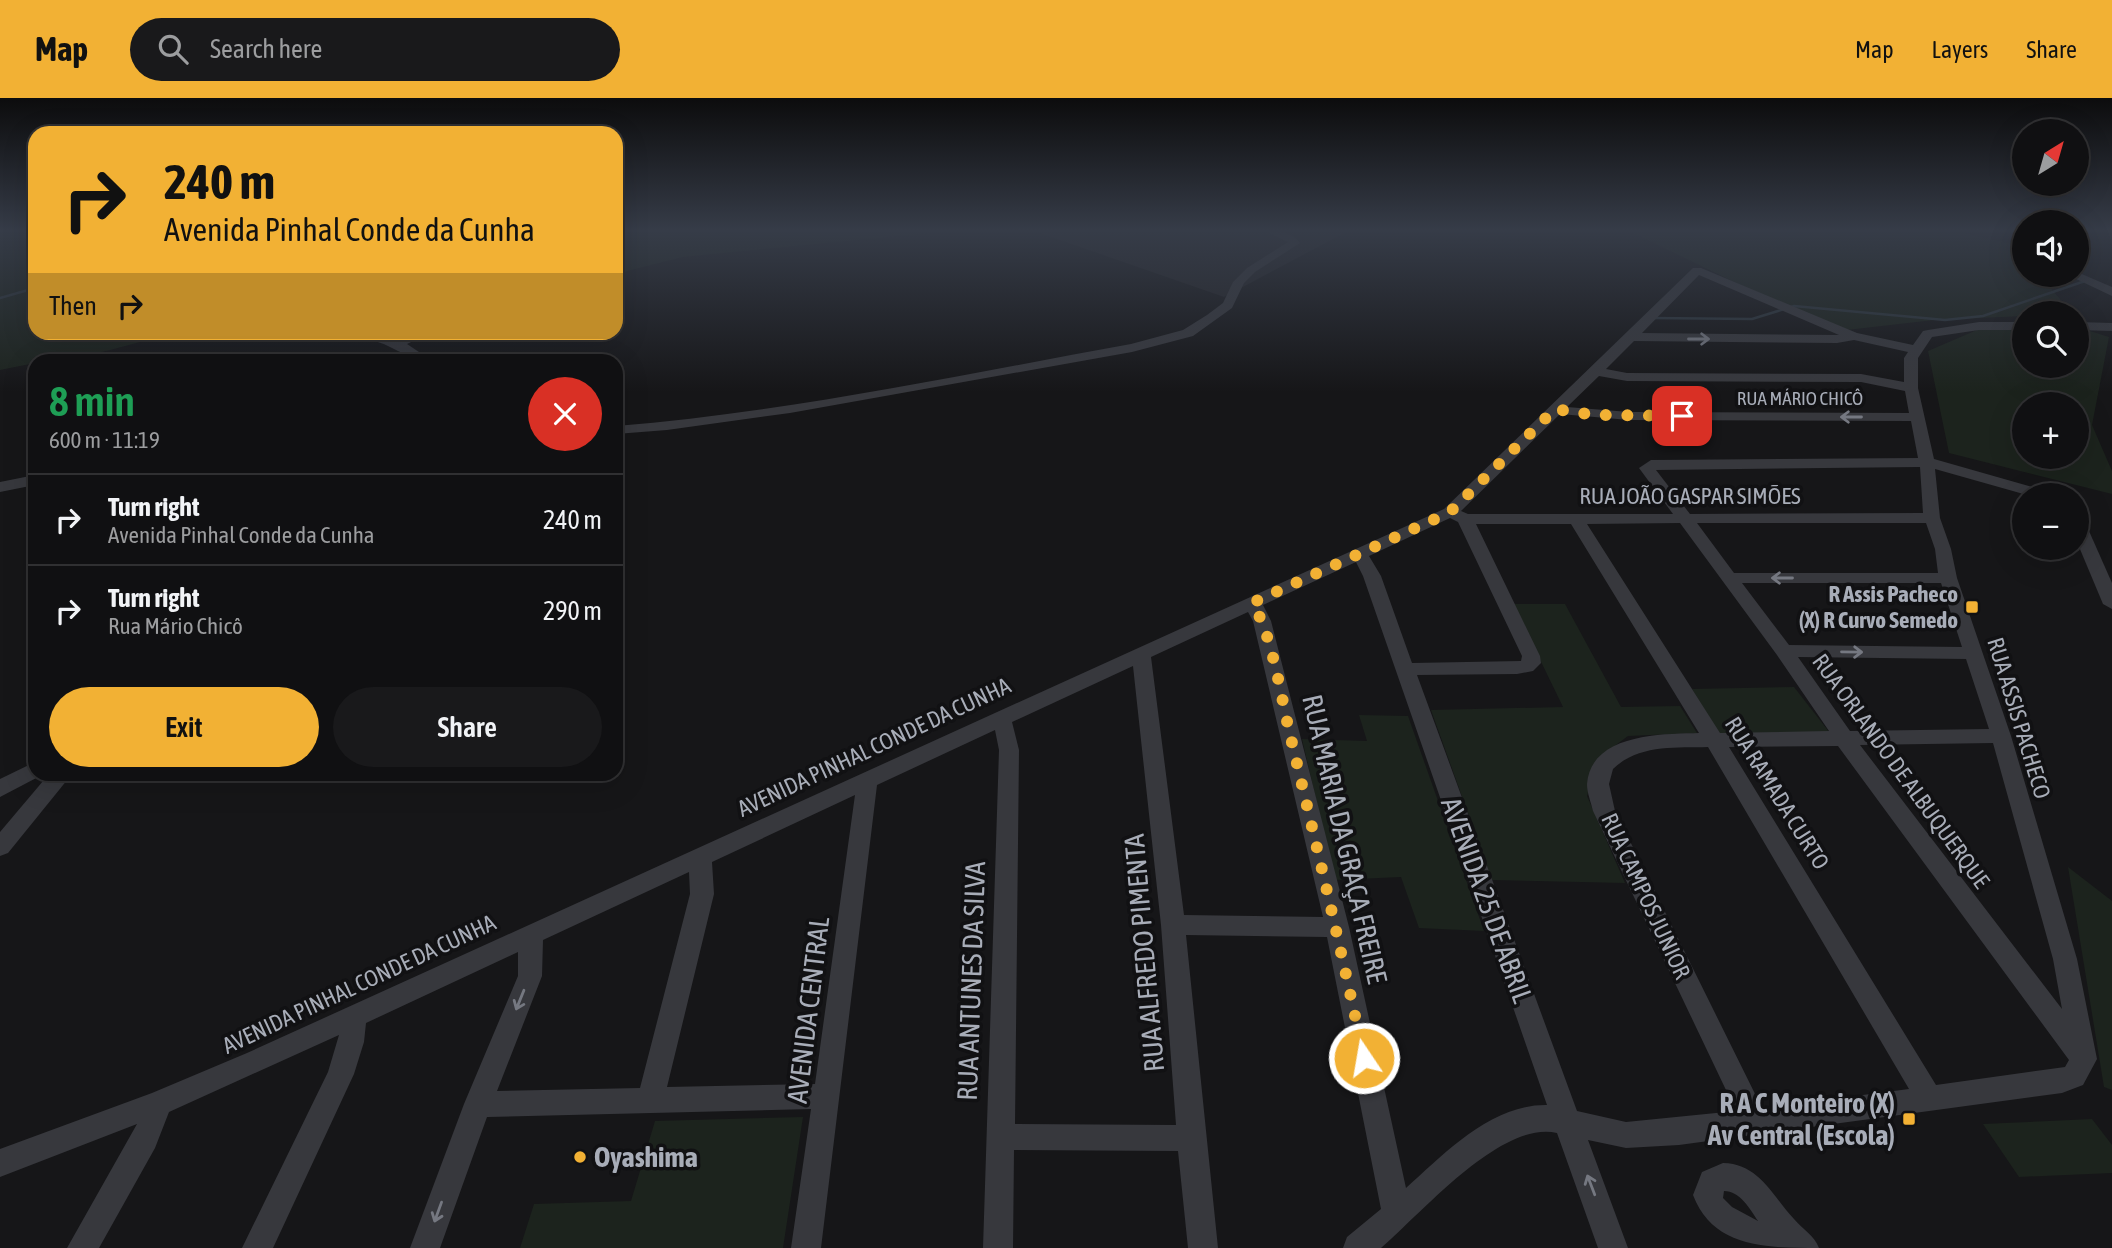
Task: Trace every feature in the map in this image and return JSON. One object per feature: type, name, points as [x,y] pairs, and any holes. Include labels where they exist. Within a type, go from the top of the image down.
[{"type":"street","points":[[623,429],[790,409],[1132,348],[1188,333],[1228,305],[1238,285]]},
{"type":"street","name":"AVENIDA PINHAL CONDE DA CUNHA","points":[[0,1163],[159,1103],[354,1016],[1359,553],[1457,516],[1555,409],[1683,285]]},
{"type":"street","name":"AVENIDA PINHAL CONDE DA CUNHA","points":[[1732,285],[1853,336]]},
{"type":"street","points":[[2089,326],[2112,325]]},
{"type":"street","points":[[1631,337],[1837,339],[1853,336],[1916,350],[1927,334],[1979,326],[2012,326]]},
{"type":"street","points":[[384,340],[414,354]]},
{"type":"street","points":[[397,344],[407,340]]},
{"type":"street","name":"RUA ASSIS PACHECO","points":[[1916,350],[1911,358],[1911,388],[1927,462],[1932,518],[1943,549],[1948,578],[2001,736],[2065,959],[2084,1059]]},
{"type":"street","points":[[1596,371],[1627,377],[1861,378],[1911,388]]},
{"type":"street","name":"RUA MÁRIO CHICÔ","points":[[1555,409],[1617,416],[1919,417]]},
{"type":"street","points":[[1927,462],[2012,486]]},
{"type":"street","name":"RUA ORLANDO DE ALBUQUERQUE","points":[[1927,462],[1651,465],[1647,468],[1682,519],[1784,652],[1845,740],[2084,1059]]},
{"type":"street","points":[[0,487],[28,481]]},
{"type":"street","points":[[1405,669],[1517,668],[1531,663],[1531,656],[1457,516]]},
{"type":"street","name":"RUA JOÃO GASPAR SIMÕES","points":[[1457,516],[1576,519],[1932,518]]},
{"type":"street","name":"RUA RAMADA CURTO","points":[[1576,519],[1930,1098]]},
{"type":"street","points":[[2089,550],[2112,604]]},
{"type":"street","name":"AVENIDA 25 DE ABRIL","points":[[1359,553],[1372,576],[1613,1248]]},
{"type":"street","points":[[1729,578],[1948,578]]},
{"type":"street","name":"RUA MARIA DA GRAÇA FREIRE","points":[[1252,603],[1262,621],[1336,928],[1397,1216]]},
{"type":"street","points":[[1784,652],[1974,653]]},
{"type":"street","name":"RUA ALFREDO PIMENTA","points":[[1141,653],[1173,925],[1203,1248]]},
{"type":"street","name":"RUA ANTUNES DA SILVA","points":[[998,1248],[1009,750],[1000,718]]},
{"type":"street","name":"RUA CAMPOS JUNIOR","points":[[1755,1122],[1604,811],[1598,785],[1610,761],[1629,746],[1661,740],[1845,740],[2001,736]]},
{"type":"street","points":[[0,789],[28,774]]},
{"type":"street","name":"AVENIDA CENTRAL","points":[[806,1248],[864,820],[866,780]]},
{"type":"street","points":[[0,847],[55,781]]},
{"type":"street","points":[[650,1100],[702,894],[700,856]]},
{"type":"street","points":[[1173,925],[1336,928]]},
{"type":"street","points":[[425,1248],[478,1104],[530,976],[531,934]]},
{"type":"street","points":[[257,1248],[341,1074],[351,1042],[354,1016]]},
{"type":"street","points":[[1358,1248],[1470,1151],[1503,1129],[1531,1118],[1544,1117],[1626,1135],[1679,1132],[2062,1081],[2074,1076],[2084,1059]]},
{"type":"street","points":[[478,1104],[828,1096]]},
{"type":"street","points":[[82,1248],[145,1139],[159,1103]]},
{"type":"street","points":[[999,1137],[1191,1138]]},
{"type":"street","points":[[1795,1248],[1729,1223],[1716,1211],[1709,1198],[1712,1182],[1727,1177],[1740,1180],[1761,1198],[1779,1226],[1804,1248]]},
{"type":"shaded area","points":[[0,285],[28,285],[28,340],[147,340],[89,354],[28,354],[28,364],[0,370]]},
{"type":"shaded area","points":[[1188,285],[1247,285],[1224,297]]},
{"type":"shaded area","points":[[1740,285],[2012,285],[2012,287],[2051,287],[2061,301],[2012,301],[2012,317],[1934,320],[1847,330]]},
{"type":"shaded area","points":[[1977,330],[2012,330],[2012,378],[2089,378],[2089,331],[2109,337],[2092,425],[2112,471],[2112,494],[2089,488],[2089,483],[2068,483],[2013,469],[2089,469],[2089,392],[2012,392],[2012,469],[1949,453],[1928,351]]},
{"type":"shaded area","points":[[1513,604],[1565,604],[1621,707],[1680,706],[1697,733],[1628,736],[1597,759],[1587,796],[1625,883],[1492,880],[1431,710],[1563,707]]},
{"type":"shaded area","points":[[1794,687],[1830,733],[1720,735],[1692,689]]},
{"type":"shaded area","points":[[1359,715],[1408,716],[1484,931],[1419,928],[1401,877],[1335,880],[1302,739],[1367,741]]},
{"type":"shaded area","points":[[2068,867],[2112,901],[2112,1090],[2104,1087]]},
{"type":"shaded area","points":[[803,1117],[783,1248],[520,1248],[534,1204],[631,1201],[655,1121]]},
{"type":"shaded area","points":[[2092,1119],[2112,1145],[2112,1173],[2019,1177],[1983,1124]]},
{"type":"waterway","points":[[1652,318],[1752,319],[1794,306],[1945,320],[1983,316],[2068,287]]},
{"type":"waterway","points":[[0,298],[28,290]]},
{"type":"place","name":"R Assis Pacheco (X) R Curvo Semedo","points":[[1972,607]]},
{"type":"place","name":"R A C Monteiro (X) Av Central (Escola)","points":[[1909,1119]]},
{"type":"place","name":"Oyashima","points":[[580,1157]]},
{"type":"route","points":[[1364,1058],[1336,928],[1262,621],[1252,603],[1450,512],[1555,409],[1595,415],[1682,416]]}]
